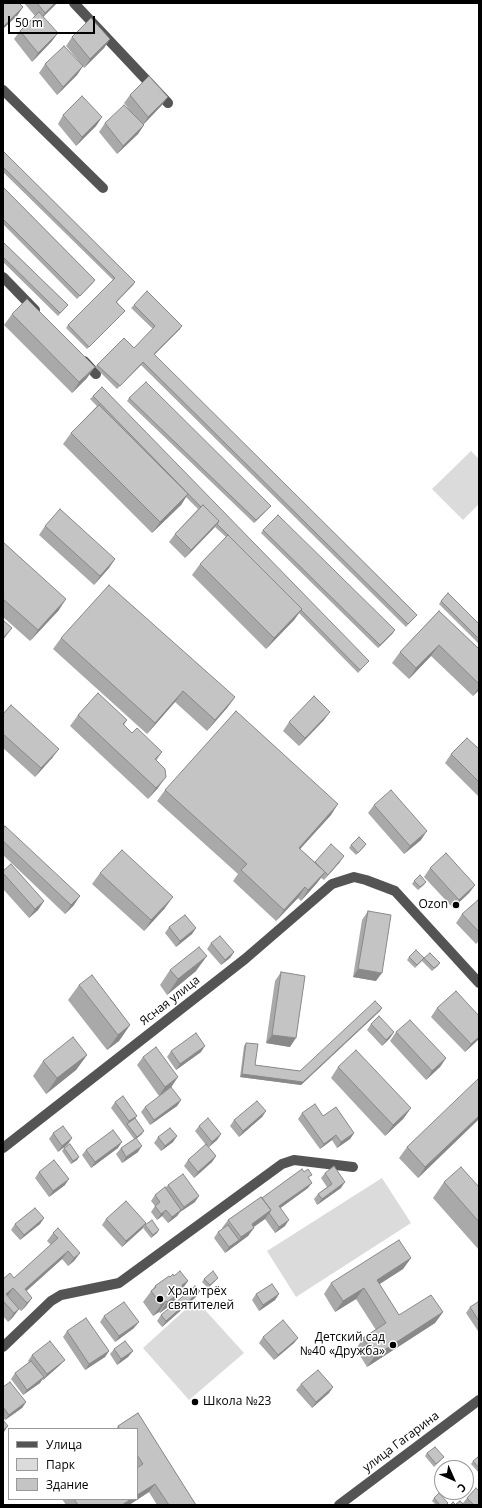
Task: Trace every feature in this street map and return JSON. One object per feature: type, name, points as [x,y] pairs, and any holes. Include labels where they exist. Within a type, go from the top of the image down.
[{"type":"street","points":[[74,3],[168,103]]},
{"type":"street","points":[[3,90],[103,188]]},
{"type":"street","points":[[3,277],[42,317]]},
{"type":"street","points":[[77,354],[96,374]]},
{"type":"street","name":"Ясная улица","points":[[3,1148],[245,959],[332,884],[354,877],[366,880],[395,892],[479,983]]},
{"type":"street","points":[[3,1347],[51,1301],[62,1295],[119,1283],[282,1164],[294,1160],[354,1167]]},
{"type":"street","name":"улица Гагарина","points":[[339,1505],[479,1400]]},
{"type":"green space","points":[[471,451],[479,459],[479,504],[463,520],[432,489]]},
{"type":"green space","points":[[382,1178],[411,1223],[296,1297],[267,1251]]},
{"type":"green space","points":[[196,1300],[244,1353],[189,1400],[143,1348]]},
{"type":"building","points":[[3,3],[19,3],[23,7],[3,27]]},
{"type":"building","points":[[37,3],[55,3],[45,13]]},
{"type":"building","points":[[39,12],[58,33],[38,53],[20,31]]},
{"type":"building","points":[[91,18],[110,39],[90,59],[72,37]]},
{"type":"building","points":[[64,46],[83,66],[63,87],[45,64]]},
{"type":"building","points":[[149,76],[168,97],[148,117],[130,95]]},
{"type":"building","points":[[82,96],[102,117],[82,137],[63,115]]},
{"type":"building","points":[[124,105],[144,125],[123,146],[105,123]]},
{"type":"building","points":[[3,151],[135,282],[116,302],[125,311],[89,347],[68,325],[115,278],[3,167]]},
{"type":"building","points":[[3,187],[95,280],[80,296],[3,219]]},
{"type":"building","points":[[3,242],[68,305],[60,313],[3,257]]},
{"type":"building","points":[[147,291],[182,326],[154,354],[417,615],[408,624],[143,362],[120,386],[97,365],[124,338],[134,348],[155,326],[134,305]]},
{"type":"building","points":[[27,299],[95,367],[79,382],[12,314]]},
{"type":"building","points":[[146,382],[271,506],[256,520],[129,398]]},
{"type":"building","points":[[102,387],[369,661],[360,670],[301,610],[302,609],[217,524],[219,521],[203,505],[201,507],[93,396]]},
{"type":"building","points":[[99,405],[188,494],[160,522],[71,433]]},
{"type":"building","points":[[203,505],[219,521],[191,550],[175,534]]},
{"type":"building","points":[[60,509],[115,559],[100,576],[45,526]]},
{"type":"building","points":[[278,515],[395,630],[380,645],[263,530]]},
{"type":"building","points":[[228,535],[302,609],[274,638],[200,564]]},
{"type":"building","points":[[3,542],[66,599],[38,630],[3,599]]},
{"type":"building","points":[[109,585],[235,697],[215,720],[183,691],[155,723],[61,638]]},
{"type":"building","points":[[448,593],[479,624],[479,639],[441,601]]},
{"type":"building","points":[[439,611],[479,649],[479,684],[439,645],[416,668],[400,652]]},
{"type":"building","points":[[3,620],[12,628],[3,638]]},
{"type":"building","points":[[98,693],[127,720],[123,724],[132,733],[137,728],[162,752],[155,759],[165,769],[166,777],[156,788],[78,715]]},
{"type":"building","points":[[314,696],[330,712],[305,738],[289,722]]},
{"type":"building","points":[[11,705],[59,749],[41,768],[3,734],[3,714]]},
{"type":"building","points":[[236,711],[338,804],[299,848],[325,872],[308,890],[305,887],[284,910],[241,870],[247,864],[165,790]]},
{"type":"building","points":[[467,738],[479,749],[479,782],[451,754]]},
{"type":"building","points":[[391,790],[427,831],[410,846],[374,805]]},
{"type":"building","points":[[5,826],[80,896],[71,905],[3,841],[3,829]]},
{"type":"building","points":[[359,837],[366,844],[358,853],[351,845]]},
{"type":"building","points":[[331,844],[344,856],[328,875],[315,862]]},
{"type":"building","points":[[122,850],[173,897],[151,920],[100,873]]},
{"type":"building","points":[[446,853],[475,885],[459,900],[430,868]]},
{"type":"building","points":[[11,864],[44,901],[35,909],[3,873],[3,871]]},
{"type":"building","points":[[420,875],[426,882],[420,887],[414,881]]},
{"type":"building","points":[[478,900],[479,901],[479,932],[462,914]]},
{"type":"building","points":[[368,911],[391,915],[382,973],[358,969]]},
{"type":"building","points":[[185,915],[196,928],[180,941],[169,927]]},
{"type":"building","points":[[220,936],[234,952],[225,960],[211,943]]},
{"type":"building","points":[[199,947],[207,956],[178,979],[170,970]]},
{"type":"building","points":[[416,950],[424,958],[417,965],[409,957]]},
{"type":"building","points":[[430,953],[440,963],[434,968],[424,958]]},
{"type":"building","points":[[281,972],[305,976],[296,1038],[272,1035]]},
{"type":"building","points":[[92,975],[130,1025],[118,1035],[79,985]]},
{"type":"building","points":[[456,991],[479,1016],[479,1037],[471,1044],[437,1008]]},
{"type":"building","points":[[375,1001],[382,1008],[303,1082],[242,1074],[246,1043],[258,1044],[255,1065],[300,1071]]},
{"type":"building","points":[[379,1016],[394,1032],[386,1040],[371,1024]]},
{"type":"building","points":[[410,1020],[446,1058],[432,1071],[396,1032]]},
{"type":"building","points":[[196,1033],[205,1046],[180,1064],[171,1051]]},
{"type":"building","points":[[73,1037],[87,1055],[57,1078],[43,1061]]},
{"type":"building","points":[[156,1047],[178,1077],[165,1087],[143,1057]]},
{"type":"building","points":[[356,1050],[411,1108],[393,1125],[338,1067]]},
{"type":"building","points":[[479,1078],[479,1116],[425,1167],[407,1147]]},
{"type":"building","points":[[171,1087],[181,1100],[154,1120],[145,1107]]},
{"type":"building","points":[[123,1096],[137,1116],[129,1121],[115,1102]]},
{"type":"building","points":[[257,1101],[266,1111],[243,1131],[234,1120]]},
{"type":"building","points":[[315,1104],[323,1116],[336,1107],[354,1133],[341,1142],[336,1135],[324,1144],[302,1113]]},
{"type":"building","points":[[135,1118],[144,1131],[137,1137],[127,1124]]},
{"type":"building","points":[[208,1118],[221,1134],[212,1142],[199,1126]]},
{"type":"building","points":[[63,1126],[72,1138],[62,1146],[53,1133]]},
{"type":"building","points":[[170,1128],[177,1136],[165,1146],[158,1137]]},
{"type":"building","points":[[113,1130],[122,1142],[95,1162],[86,1150]]},
{"type":"building","points":[[136,1138],[142,1146],[126,1157],[121,1148]]},
{"type":"building","points":[[70,1144],[79,1157],[73,1161],[64,1148]]},
{"type":"building","points":[[206,1144],[216,1156],[198,1172],[188,1160]]},
{"type":"building","points":[[54,1160],[69,1179],[53,1191],[39,1172]]},
{"type":"building","points":[[334,1166],[345,1182],[322,1199],[318,1194],[332,1184],[325,1173]]},
{"type":"building","points":[[461,1167],[479,1187],[479,1222],[444,1182]]},
{"type":"building","points":[[302,1169],[304,1172],[308,1169],[312,1175],[308,1177],[312,1183],[279,1206],[289,1220],[279,1227],[269,1213],[271,1210],[262,1198]]},
{"type":"building","points":[[183,1174],[199,1196],[184,1207],[168,1185]]},
{"type":"building","points":[[165,1187],[181,1210],[172,1217],[166,1210],[161,1214],[155,1206],[160,1202],[155,1195]]},
{"type":"building","points":[[261,1197],[271,1210],[252,1224],[254,1228],[241,1237],[228,1220]]},
{"type":"building","points":[[126,1201],[146,1223],[126,1241],[106,1219]]},
{"type":"building","points":[[35,1208],[44,1218],[24,1235],[15,1224]]},
{"type":"building","points":[[152,1220],[159,1230],[153,1235],[145,1225]]},
{"type":"building","points":[[228,1225],[239,1240],[229,1247],[218,1232]]},
{"type":"building","points":[[58,1228],[80,1253],[74,1258],[68,1251],[25,1289],[32,1298],[27,1303],[13,1288],[6,1294],[19,1309],[14,1313],[3,1301],[3,1279],[10,1273],[14,1278],[58,1238],[53,1233]]},
{"type":"building","points":[[399,1240],[411,1258],[377,1280],[399,1315],[431,1295],[443,1312],[375,1356],[363,1338],[386,1323],[364,1288],[343,1301],[331,1283]]},
{"type":"building","points":[[180,1271],[188,1281],[182,1285],[183,1287],[179,1290],[181,1292],[161,1305],[151,1291],[156,1287],[155,1286],[169,1276],[170,1277],[173,1274],[174,1276]]},
{"type":"building","points":[[213,1271],[218,1278],[210,1285],[204,1279]]},
{"type":"building","points":[[272,1284],[279,1294],[263,1305],[256,1294]]},
{"type":"building","points":[[195,1286],[200,1291],[166,1321],[161,1315]]},
{"type":"building","points":[[124,1302],[139,1322],[119,1336],[104,1316]]},
{"type":"building","points":[[478,1302],[479,1304],[479,1321],[470,1307]]},
{"type":"building","points":[[86,1318],[109,1351],[89,1364],[67,1331]]},
{"type":"building","points":[[283,1320],[298,1338],[278,1355],[263,1337]]},
{"type":"building","points":[[50,1341],[65,1360],[47,1374],[32,1355]]},
{"type":"building","points":[[125,1341],[133,1351],[121,1359],[114,1349]]},
{"type":"building","points":[[31,1361],[44,1377],[27,1390],[15,1373]]},
{"type":"building","points":[[318,1370],[333,1387],[316,1402],[301,1384]]},
{"type":"building","points":[[10,1382],[26,1402],[9,1415],[3,1407],[3,1387]]},
{"type":"building","points":[[138,1413],[196,1505],[169,1505],[155,1484],[138,1494],[138,1467],[143,1464],[138,1456],[138,1428],[119,1428],[118,1426]]},
{"type":"building","points":[[3,1420],[8,1426],[3,1430]]},
{"type":"building","points":[[435,1447],[444,1457],[441,1460],[434,1460],[434,1462],[427,1453]]},
{"type":"building","points":[[479,1457],[479,1468],[474,1462],[474,1460]]},
{"type":"building","points":[[476,1488],[479,1491],[479,1505],[474,1505],[469,1500],[474,1500],[474,1490]]},
{"type":"building","points":[[75,1500],[130,1500],[122,1505],[78,1505]]},
{"type":"building","points":[[436,1500],[445,1500],[448,1503],[446,1505],[440,1505]]},
{"type":"building","points":[[460,1501],[464,1505],[456,1504]]},
{"type":"place","name":"Ozon","points":[[456,905]]},
{"type":"place","name":"Храм трёх святителей","points":[[160,1299]]},
{"type":"place","name":"Детский сад №40 «Дружба»","points":[[393,1345]]},
{"type":"place","name":"Школа №23","points":[[195,1402]]}]
